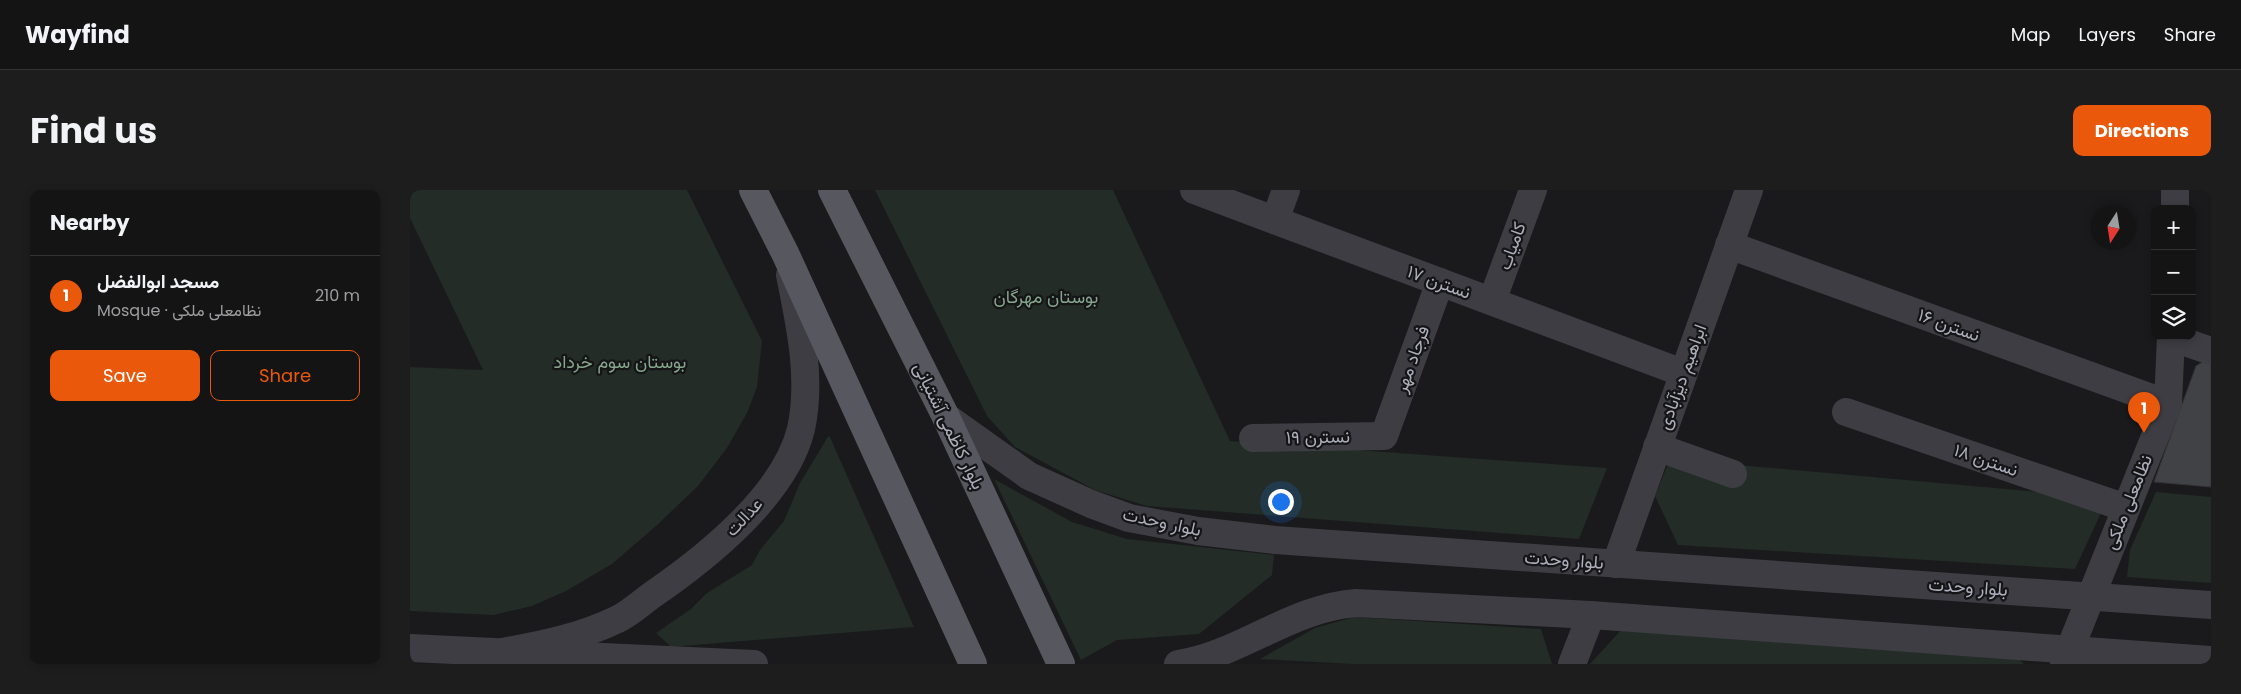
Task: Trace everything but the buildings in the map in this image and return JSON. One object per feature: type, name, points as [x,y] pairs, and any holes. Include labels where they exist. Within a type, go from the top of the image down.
[{"type":"main road","points":[[753,190],[785,253],[973,664]]},
{"type":"main road","name":"بلوار کاظمی آشتیانی","points":[[832,190],[946,417],[1061,664]]},
{"type":"street","name":"نسترن ۱۷","points":[[1194,190],[1683,373]]},
{"type":"street","points":[[1275,220],[1286,190]]},
{"type":"street","name":"کامیاب","points":[[1492,301],[1533,190]]},
{"type":"street","name":"ابراهیم دیزآبادی","points":[[1616,564],[1749,190]]},
{"type":"street","points":[[2175,190],[2175,205]]},
{"type":"street","name":"نسترن ۱۶","points":[[1729,245],[2168,404]]},
{"type":"street","name":"عدالت","points":[[502,652],[550,644],[620,618],[678,577],[731,533],[776,482],[793,453],[805,406],[804,344],[785,253]]},
{"type":"street","name":"فرجاد مهر","points":[[1384,436],[1440,282]]},
{"type":"street","name":"نظامعلی ملکی","points":[[2067,657],[2168,404],[2171,340]]},
{"type":"street","points":[[2179,340],[2211,352]]},
{"type":"street","name":"نسترن ۱۸","points":[[1846,412],[2126,508]]},
{"type":"street","name":"بلوار وحدت","points":[[946,417],[1029,476],[1091,504],[1129,518],[1198,531],[1275,540],[2211,605]]},
{"type":"street","name":"نسترن ۱۹","points":[[1253,438],[1384,436]]},
{"type":"street","points":[[1657,447],[1733,474]]},
{"type":"street","points":[[1178,664],[1203,660],[1265,633],[1293,618],[1334,605],[1356,603],[1591,615],[2067,657],[2211,660]]},
{"type":"street","points":[[1572,664],[1591,615]]},
{"type":"street","name":"عدالت","points":[[410,648],[754,664]]},
{"type":"green space","name":"بوستان سوم خرداد","points":[[410,190],[687,190],[762,341],[757,387],[747,413],[727,448],[698,486],[612,564],[566,591],[532,606],[493,615],[410,611],[410,367],[483,370],[410,218]]},
{"type":"green space","name":"بوستان مهرگان","points":[[875,190],[1113,190],[1230,441],[1607,468],[1579,539],[1147,506],[1095,490],[1015,447],[987,416]]},
{"type":"green space","points":[[829,435],[914,627],[671,647],[656,633],[691,609],[707,593],[752,565],[760,550],[784,521],[800,483]]},
{"type":"green space","points":[[1670,459],[2108,498],[2075,569],[1678,545],[1655,496]]},
{"type":"green space","points":[[994,479],[1072,522],[1127,539],[1274,555],[1272,575],[1199,634],[1117,640],[1081,660]]},
{"type":"green space","points":[[2156,492],[2211,497],[2211,583],[2127,577],[2130,550]]},
{"type":"green space","points":[[1354,617],[1541,629],[1552,664],[1352,664],[1260,659],[1315,628]]},
{"type":"green space","points":[[1622,629],[2014,654],[2024,664],[1590,664]]},
{"type":"place","name":"مسجد ابوالفضل","points":[[2144,433]]}]
